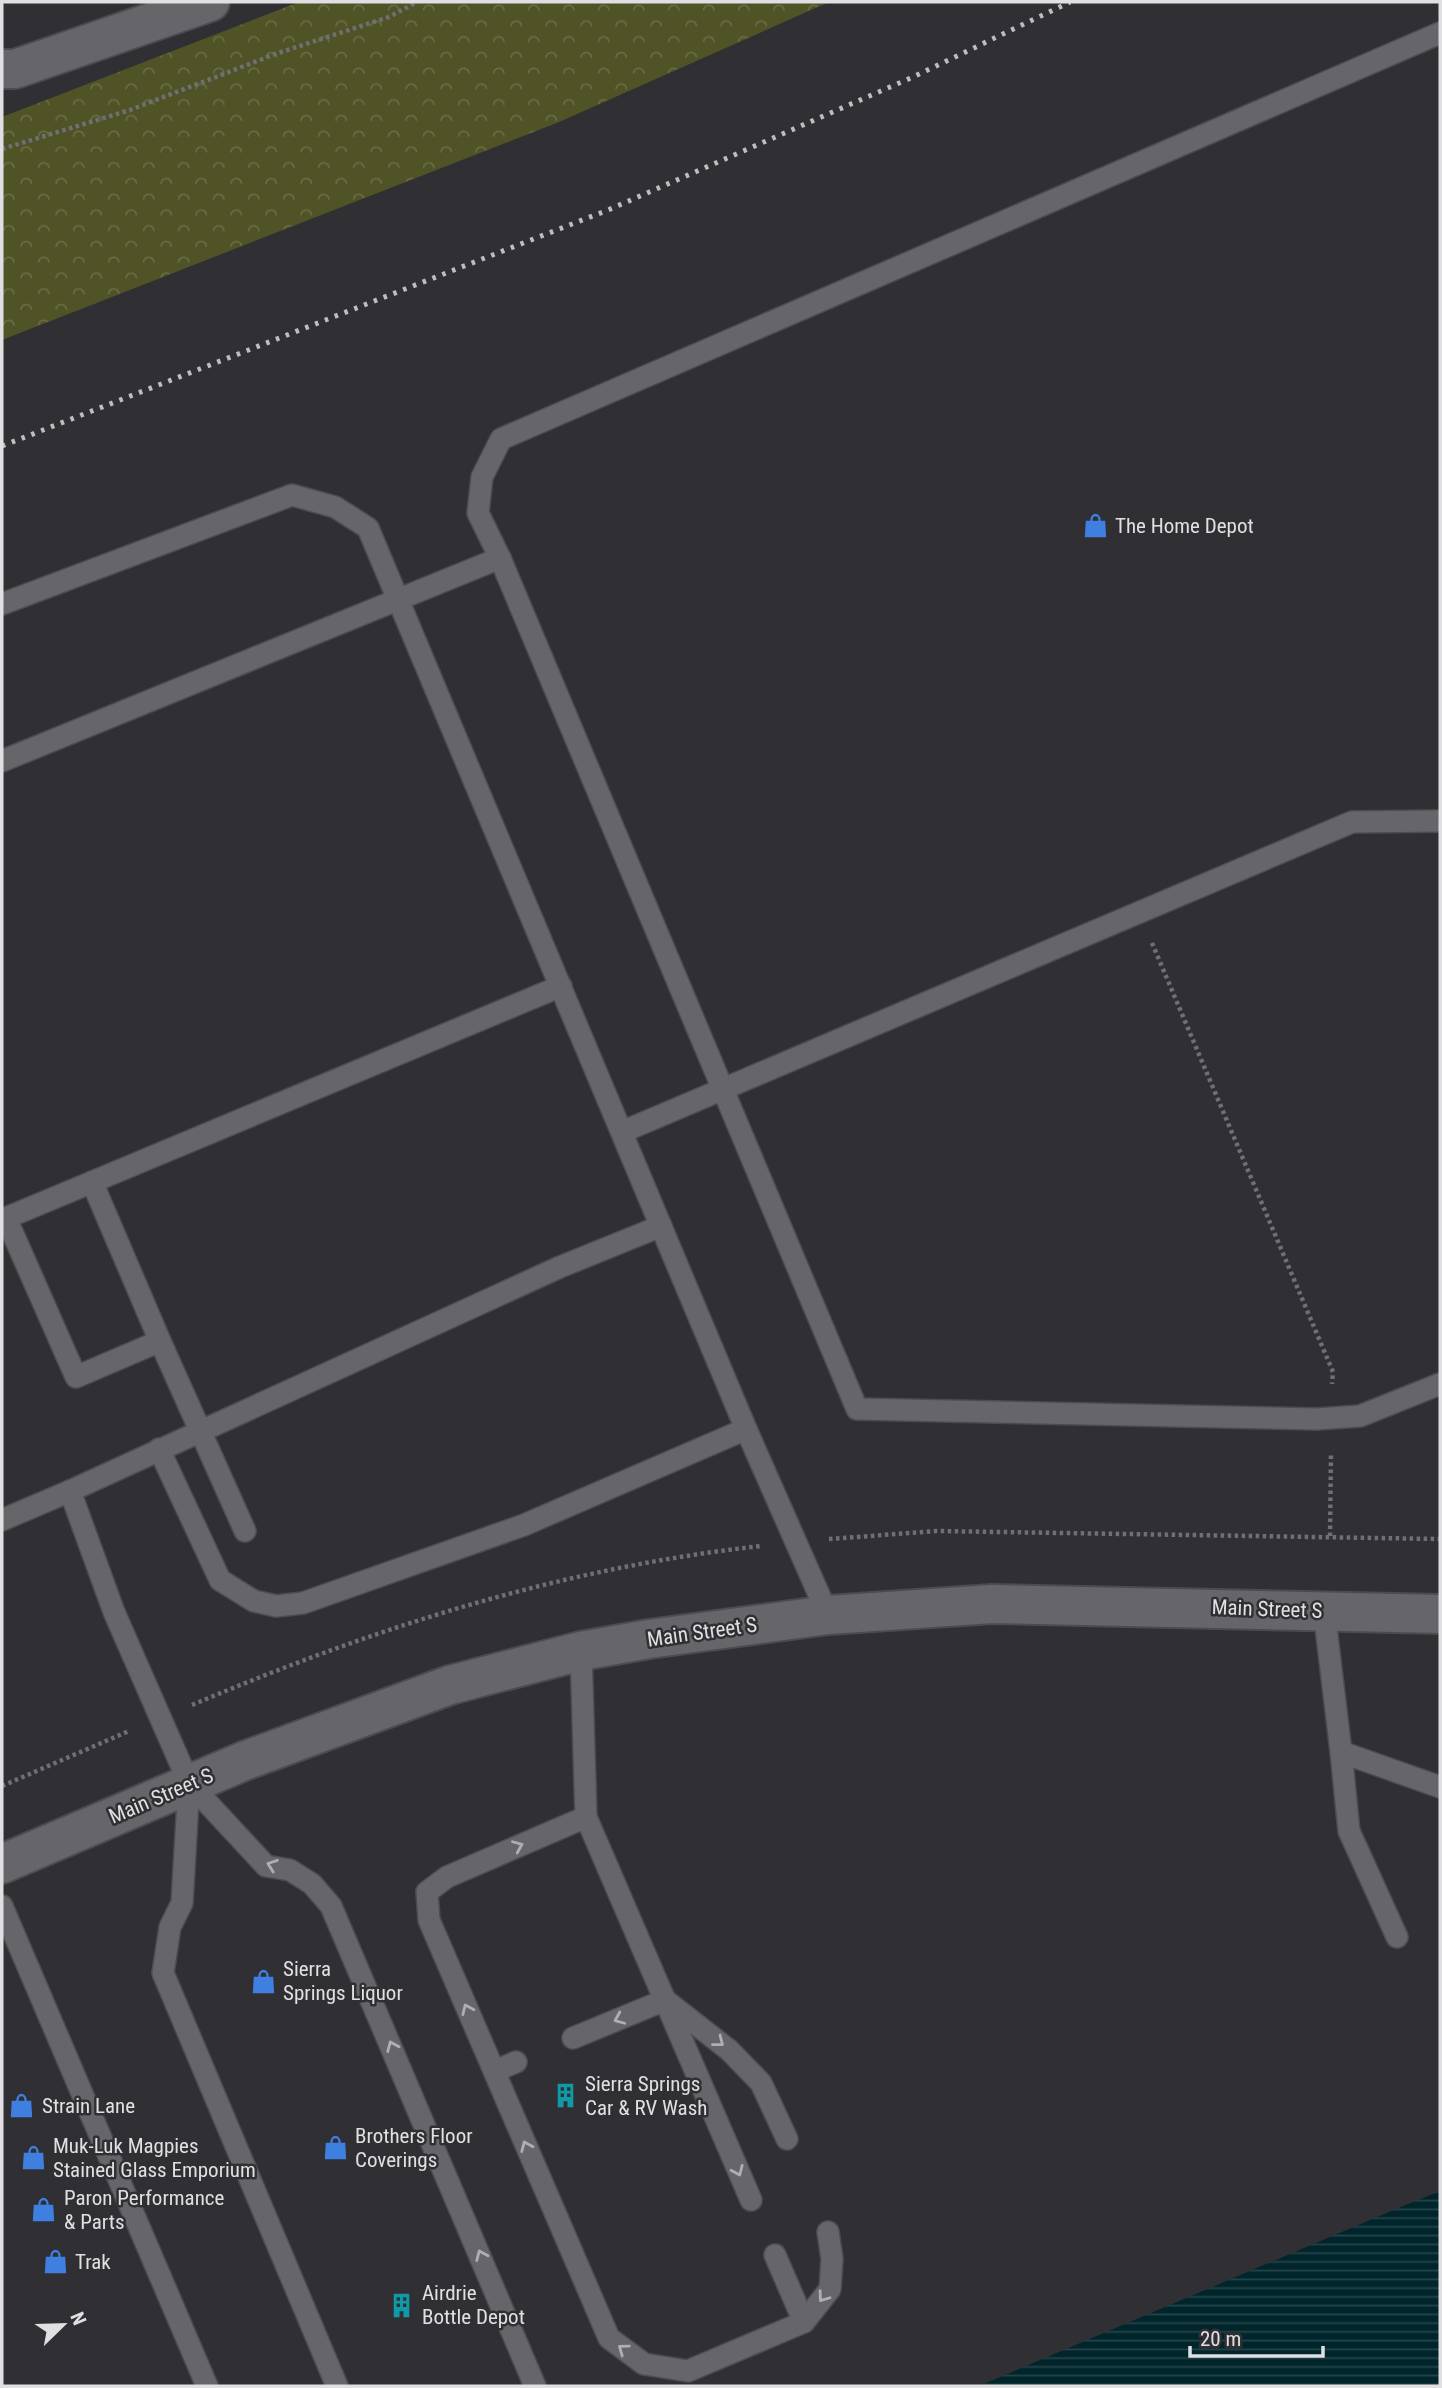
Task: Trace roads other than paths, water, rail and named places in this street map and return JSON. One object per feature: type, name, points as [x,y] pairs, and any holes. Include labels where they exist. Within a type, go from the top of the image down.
[{"type":"main road","points":[[2,69],[15,69],[210,2]]},
{"type":"main road","name":"Main Street S","points":[[2,1864],[189,1783],[450,1685],[581,1651],[828,1615],[992,1604],[1440,1614]]},
{"type":"lane","points":[[1440,33],[501,439],[482,477],[478,513],[500,558],[857,1409],[1317,1419],[1360,1416],[1440,1384]]},
{"type":"lane","points":[[2,604],[292,495],[335,507],[368,528],[746,1429],[828,1615]]},
{"type":"lane","points":[[2,761],[399,602],[500,558]]},
{"type":"lane","points":[[622,1132],[1352,822],[1440,821]]},
{"type":"lane","points":[[160,1341],[76,1377],[6,1218],[561,986]]},
{"type":"lane","points":[[92,1182],[245,1531]]},
{"type":"lane","points":[[2,1520],[320,1379],[560,1267],[662,1226]]},
{"type":"lane","points":[[159,1449],[220,1580],[254,1601],[276,1606],[303,1603],[524,1524],[746,1429]]},
{"type":"lane","points":[[70,1491],[114,1612],[189,1783],[266,1866],[290,1870],[312,1884],[331,1906],[534,2379],[534,2386]]},
{"type":"lane","points":[[1324,1611],[1349,1831],[1397,1937]]},
{"type":"lane","points":[[581,1651],[586,1817],[751,2200]]},
{"type":"lane","points":[[1341,1752],[1440,1787]]},
{"type":"lane","points":[[189,1783],[182,1903],[170,1927],[163,1973],[337,2386]]},
{"type":"lane","points":[[586,1817],[447,1877],[427,1892],[429,1920],[609,2338],[644,2364],[688,2371],[804,2322],[830,2289],[832,2259],[828,2232]]},
{"type":"lane","points":[[2,1906],[207,2386]]},
{"type":"lane","points":[[573,2038],[665,2000]]},
{"type":"lane","points":[[665,2000],[729,2050],[761,2083],[787,2139]]},
{"type":"lane","points":[[495,2071],[516,2062]]},
{"type":"lane","points":[[775,2255],[804,2322]]},
{"type":"water","points":[[1440,2191],[1439,2386],[979,2386],[1403,2206]]},
{"type":"railway","points":[[2,446],[608,210],[913,77],[1070,2]]},
{"type":"place","name":"The Home Depot","points":[[1095,526]]},
{"type":"place","name":"Sierra Springs Liquor","points":[[263,1981]]},
{"type":"place","name":"Sierra Springs Car & RV Wash","points":[[565,2096]]},
{"type":"place","name":"Strain Lane","points":[[22,2106]]},
{"type":"place","name":"Brothers Floor Coverings","points":[[335,2148]]},
{"type":"place","name":"Muk-Luk Magpies Stained Glass Emporium","points":[[33,2158]]},
{"type":"place","name":"Paron Performance & Parts","points":[[44,2210]]},
{"type":"place","name":"Trak","points":[[55,2262]]},
{"type":"place","name":"Airdrie Bottle Depot","points":[[402,2305]]}]
